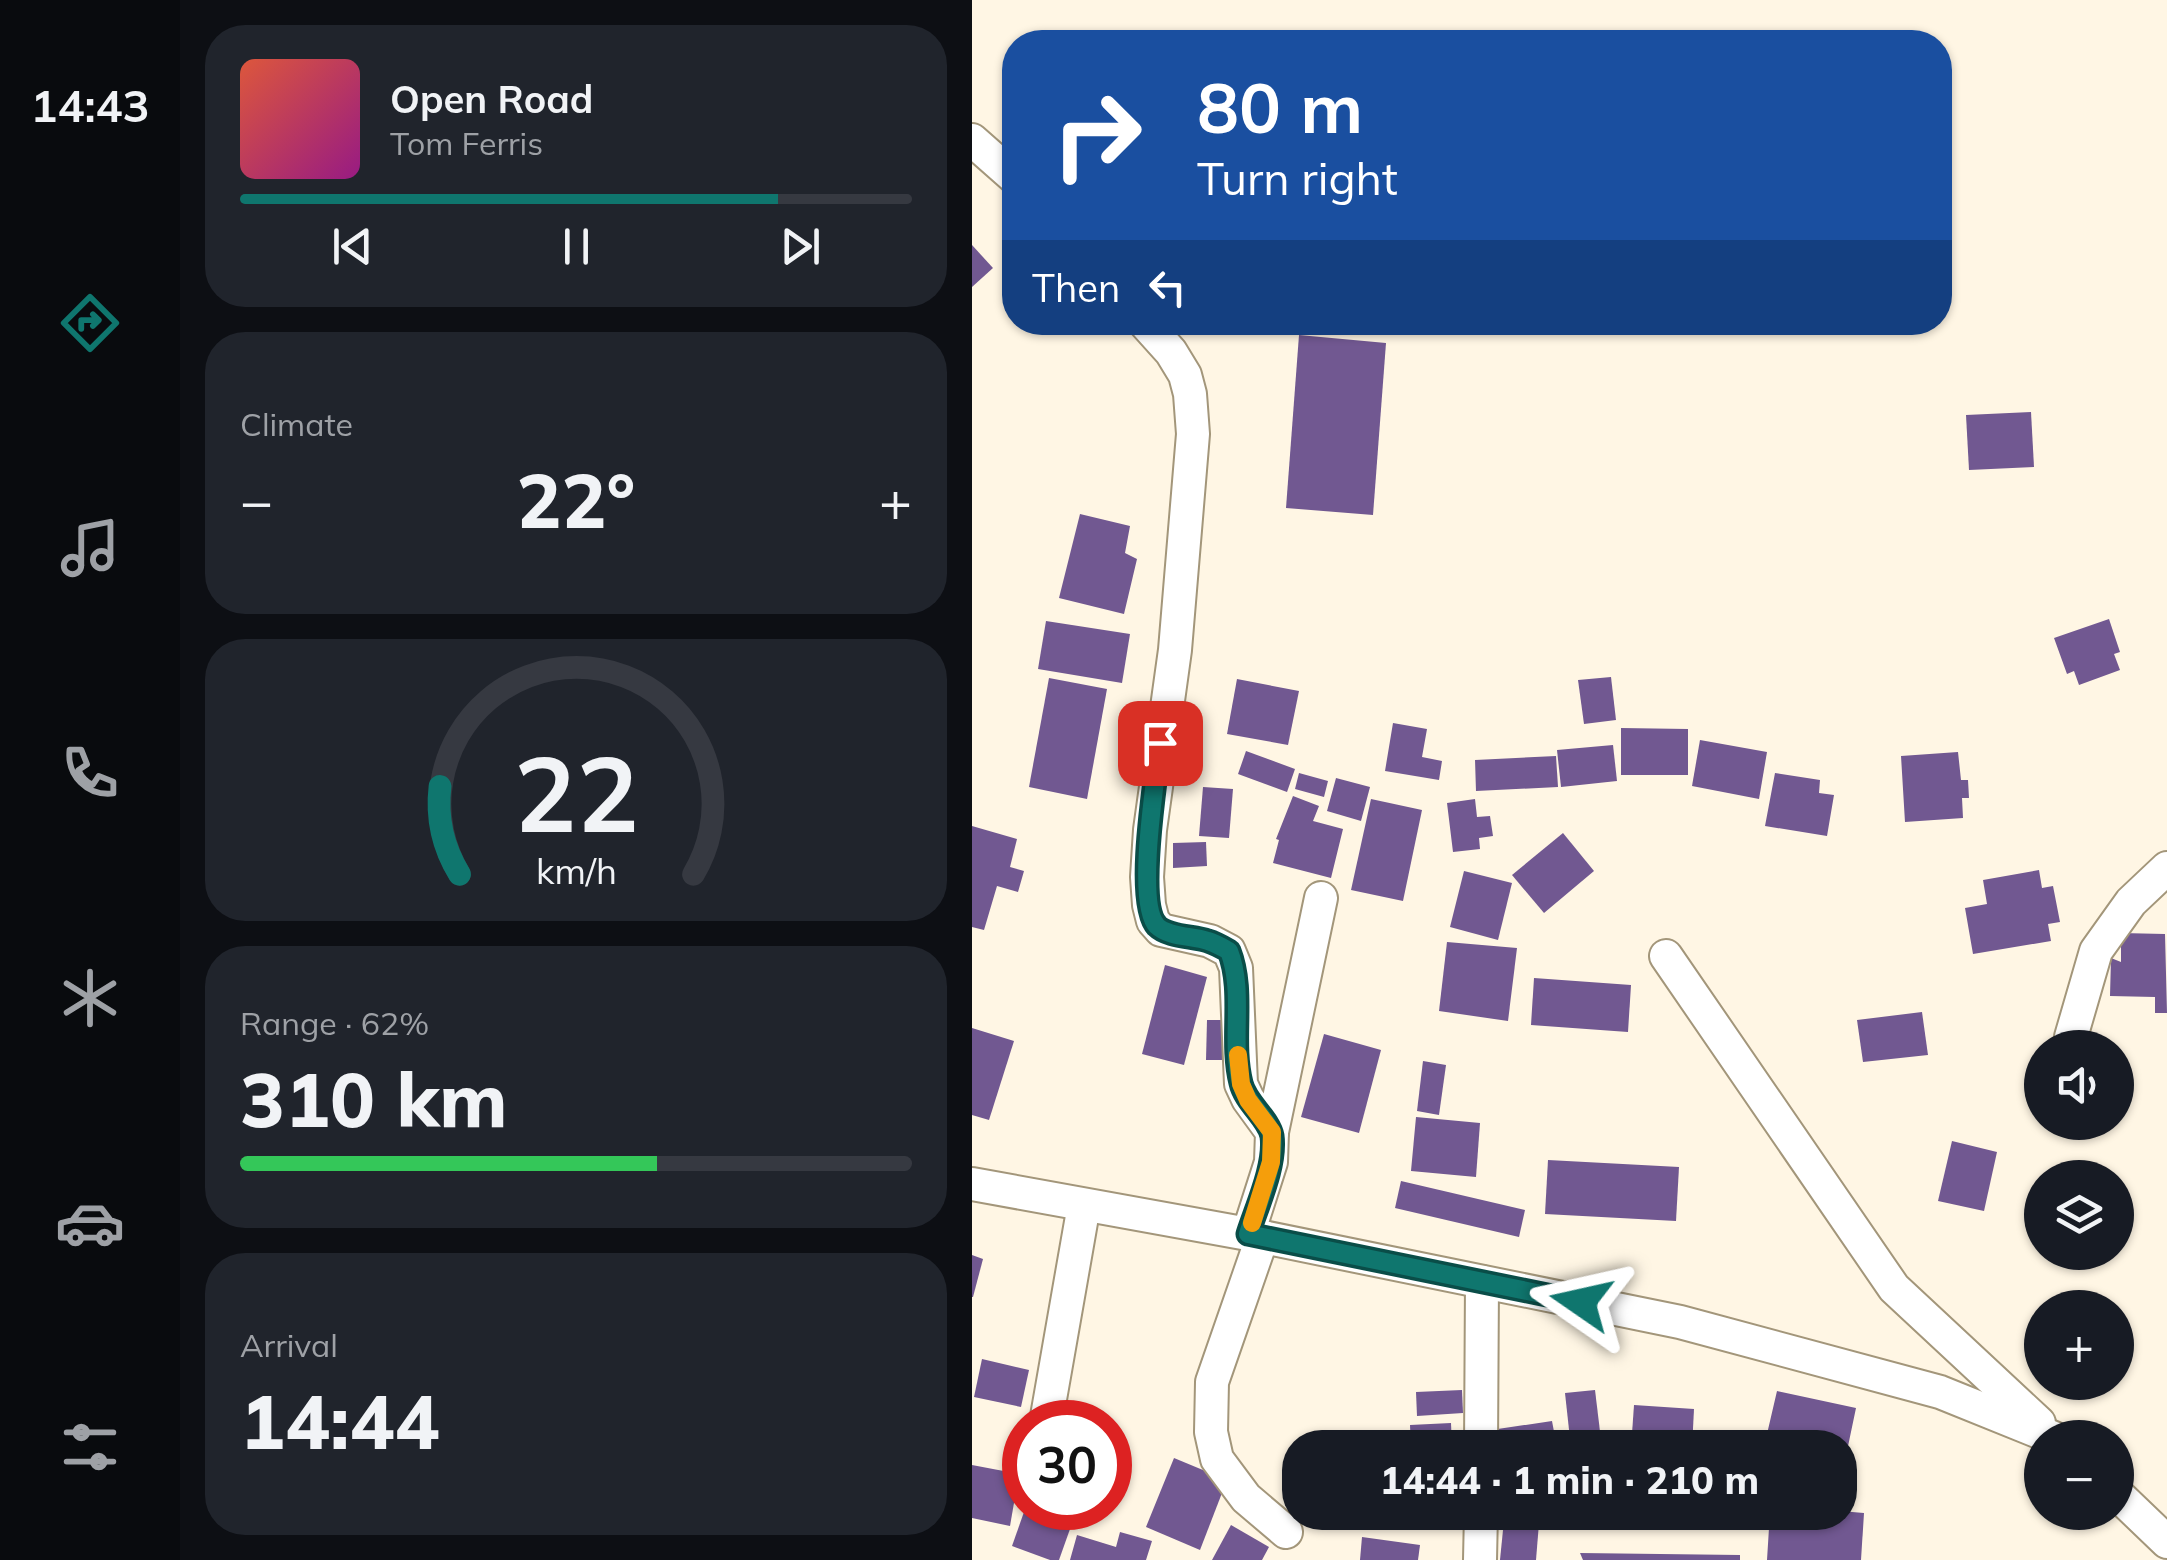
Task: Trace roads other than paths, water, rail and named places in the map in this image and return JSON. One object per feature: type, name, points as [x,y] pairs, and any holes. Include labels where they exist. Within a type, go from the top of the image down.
[{"type":"street","points":[[972,140],[1002,166]]},
{"type":"street","points":[[1155,335],[1186,376],[1193,434],[1175,650],[1150,830],[1149,905],[1153,922],[1160,930],[1210,941],[1229,951],[1236,968],[1241,1084],[1272,1132]]},
{"type":"street","points":[[2073,1030],[2096,952],[2130,902],[2166,868]]},
{"type":"street","points":[[1286,1532],[1246,1498],[1218,1459],[1211,1432],[1212,1382],[1255,1236],[1271,1162],[1272,1132],[1322,898]]},
{"type":"street","points":[[1666,956],[1894,1288],[2036,1420]]},
{"type":"street","points":[[972,1184],[1255,1236],[1680,1322],[1940,1392],[2024,1425]]},
{"type":"street","points":[[1050,1400],[1084,1205]]},
{"type":"street","points":[[1481,1430],[1482,1282]]},
{"type":"street","points":[[2134,1509],[2164,1536]]},
{"type":"street","points":[[1480,1530],[1480,1560]]}]
